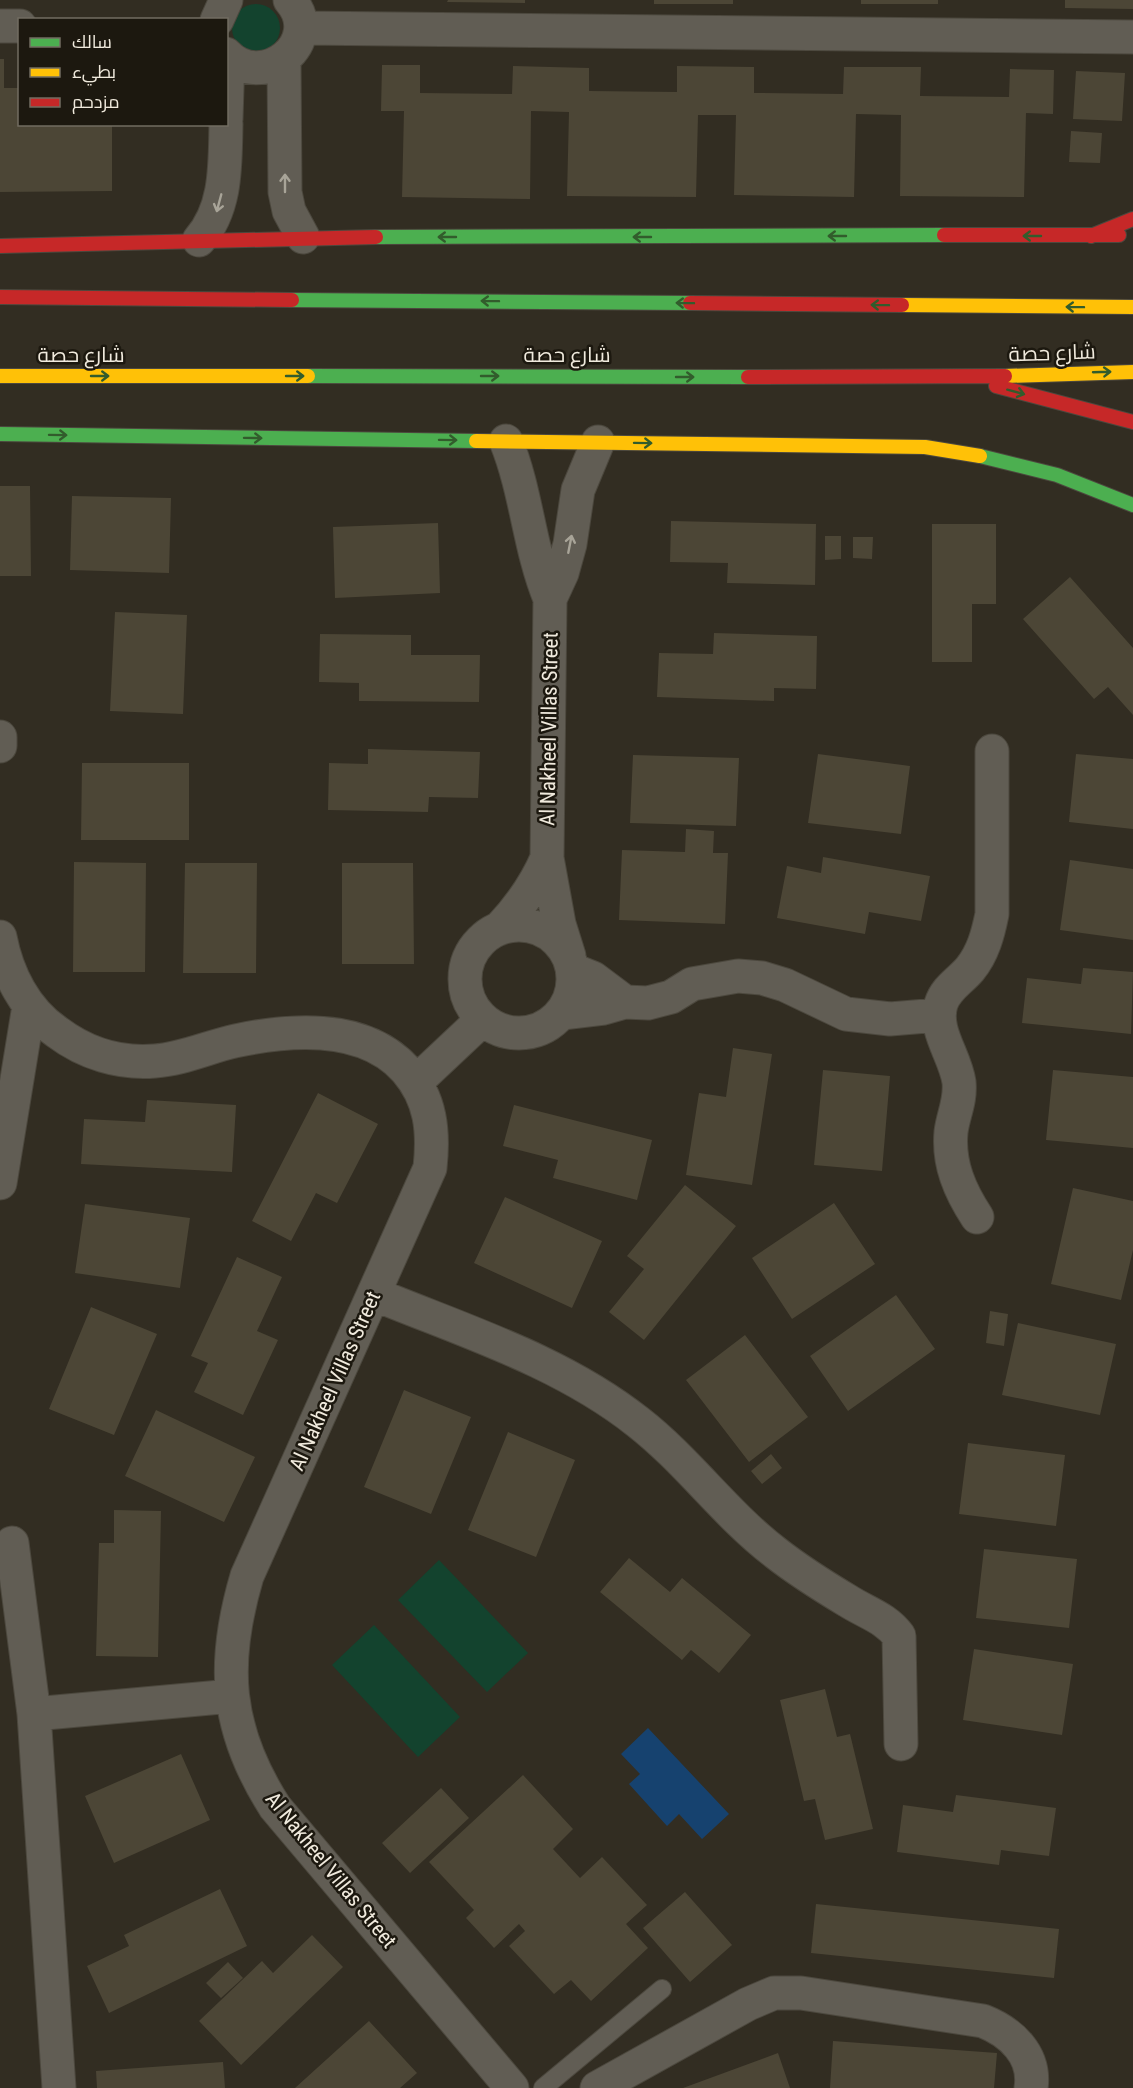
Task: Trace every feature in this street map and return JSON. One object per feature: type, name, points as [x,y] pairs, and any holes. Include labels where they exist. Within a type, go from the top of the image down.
[{"type":"main road","points":[[1090,236],[1133,219]]},
{"type":"main road","points":[[0,246],[303,237],[1133,235]]},
{"type":"main road","points":[[0,297],[1133,307]]},
{"type":"main road","name":"شارع حصة","points":[[0,376],[960,377],[1133,372]]},
{"type":"main road","points":[[960,377],[1133,422]]},
{"type":"main road","points":[[0,434],[925,447],[988,455],[1050,471],[1133,505]]},
{"type":"street","points":[[218,18],[226,0]]},
{"type":"street","points":[[228,56],[249,68],[272,66],[284,61],[296,46],[296,14],[1133,37]]},
{"type":"street","points":[[0,26],[18,26]]},
{"type":"street","points":[[284,61],[285,192],[289,211],[303,237]]},
{"type":"street","points":[[199,240],[211,226],[222,193],[226,126]]},
{"type":"street","name":"Al Nakheel Villas Street","points":[[507,441],[523,491],[537,564],[550,599],[547,858]]},
{"type":"street","name":"Al Nakheel Villas Street","points":[[550,599],[562,573],[570,544],[578,490],[598,442]]},
{"type":"street","points":[[0,738],[0,746]]},
{"type":"street","points":[[977,1217],[961,1192],[952,1162],[951,1131],[958,1106],[959,1086],[956,1067],[939,1027],[939,1015],[947,992],[970,969],[988,934],[992,914],[992,751]]},
{"type":"street","points":[[547,858],[559,924],[571,963],[570,998],[562,1013],[549,1025],[532,1032],[514,1034],[497,1029],[483,1020],[472,1008],[466,993],[467,962],[474,948],[519,908],[536,885],[547,858]]},
{"type":"street","points":[[498,929],[526,925],[552,935],[571,963],[625,1002]]},
{"type":"street","name":"Al Nakheel Villas Street","points":[[0,937],[4,956],[14,982],[29,1006],[49,1027],[72,1043],[98,1055],[126,1061],[154,1061],[182,1057],[235,1041],[289,1034],[343,1034],[372,1043],[397,1060],[416,1082],[429,1109],[433,1138],[430,1168],[248,1576],[236,1615],[231,1655],[232,1696],[237,1726],[247,1754],[259,1782],[275,1808],[512,2088]]},
{"type":"street","points":[[562,1013],[604,1008],[625,1002],[648,1003],[671,997],[692,984],[738,976],[762,978],[785,985],[846,1014],[890,1019],[939,1015]]},
{"type":"street","points":[[0,1183],[29,1006]]},
{"type":"street","points":[[416,1082],[483,1020]]},
{"type":"street","points":[[374,1294],[539,1361],[608,1399],[661,1441],[710,1494],[776,1554],[850,1603],[890,1624],[899,1636],[901,1744]]},
{"type":"street","points":[[12,1543],[34,1714],[59,2088]]},
{"type":"street","points":[[34,1714],[232,1696]]},
{"type":"street","points":[[597,2088],[748,2004],[774,1993],[801,1994],[983,2021],[1002,2028],[1018,2042],[1028,2059],[1033,2079],[1031,2088]]},
{"type":"lane","points":[[543,2088],[662,1989]]},
{"type":"green space","points":[[251,4],[261,4],[273,11],[280,23],[280,33],[273,45],[261,52],[251,52],[236,41],[232,33],[232,23],[243,8]]},
{"type":"green space","points":[[439,1560],[528,1653],[487,1692],[398,1600]]},
{"type":"green space","points":[[374,1625],[460,1717],[418,1757],[332,1665]]},
{"type":"water","points":[[648,1728],[729,1814],[702,1839],[679,1814],[667,1826],[629,1784],[640,1774],[621,1754]]},
{"type":"building","points":[[448,0],[525,0],[525,3],[447,2]]},
{"type":"building","points":[[654,0],[733,0],[733,4],[654,4]]},
{"type":"building","points":[[861,0],[938,0],[938,4],[861,4]]},
{"type":"building","points":[[1065,0],[1133,0],[1133,9],[1065,8]]},
{"type":"building","points":[[0,59],[4,59],[4,88],[18,88],[18,126],[112,126],[112,191],[0,192]]},
{"type":"building","points":[[382,65],[420,65],[420,93],[512,94],[513,66],[589,68],[589,91],[677,92],[677,66],[754,67],[754,93],[843,94],[844,67],[921,67],[920,96],[1009,97],[1010,69],[1054,70],[1053,114],[1026,113],[1024,197],[900,196],[901,115],[856,114],[854,197],[734,195],[736,115],[698,115],[696,197],[567,196],[569,112],[531,111],[530,199],[402,197],[404,111],[381,111]]},
{"type":"building","points":[[1076,71],[1125,73],[1122,121],[1073,119]]},
{"type":"building","points":[[1071,131],[1102,133],[1100,163],[1069,162]]},
{"type":"building","points":[[0,486],[30,486],[31,576],[0,576]]},
{"type":"building","points":[[72,496],[171,498],[169,573],[70,570]]},
{"type":"building","points":[[671,521],[816,524],[815,585],[727,583],[728,563],[670,562]]},
{"type":"building","points":[[438,523],[440,593],[335,598],[333,527]]},
{"type":"building","points":[[932,524],[996,524],[996,604],[972,604],[972,662],[932,662]]},
{"type":"building","points":[[825,536],[841,536],[841,559],[825,560]]},
{"type":"building","points":[[853,537],[873,537],[872,559],[853,558]]},
{"type":"building","points":[[1070,577],[1133,648],[1133,715],[1108,687],[1094,699],[1023,619]]},
{"type":"building","points":[[115,612],[187,615],[183,714],[110,711]]},
{"type":"building","points":[[714,633],[817,636],[816,689],[774,688],[774,701],[657,697],[659,653],[713,654]]},
{"type":"building","points":[[320,634],[411,635],[411,655],[480,655],[479,702],[359,701],[359,683],[319,682]]},
{"type":"building","points":[[368,749],[480,752],[478,798],[429,797],[428,812],[328,810],[329,763],[368,764]]},
{"type":"building","points":[[818,754],[910,766],[901,834],[808,823]]},
{"type":"building","points":[[1076,754],[1133,759],[1133,829],[1069,822]]},
{"type":"building","points":[[633,755],[739,758],[736,826],[630,823]]},
{"type":"building","points":[[82,763],[189,763],[189,840],[81,840]]},
{"type":"building","points":[[686,829],[714,831],[713,853],[728,853],[725,924],[619,920],[622,850],[685,852]]},
{"type":"building","points":[[823,857],[930,876],[921,921],[869,912],[865,934],[777,918],[787,866],[821,873]]},
{"type":"building","points":[[1070,860],[1133,869],[1133,940],[1060,930]]},
{"type":"building","points":[[74,862],[146,863],[145,972],[73,972]]},
{"type":"building","points":[[185,863],[257,863],[256,973],[183,973]]},
{"type":"building","points":[[342,863],[413,863],[414,964],[342,964]]},
{"type":"building","points":[[1083,968],[1133,972],[1131,1034],[1022,1023],[1027,978],[1081,984]]},
{"type":"building","points":[[733,1048],[772,1054],[752,1185],[686,1175],[699,1093],[726,1097]]},
{"type":"building","points":[[823,1070],[890,1076],[882,1171],[814,1165]]},
{"type":"building","points":[[1053,1070],[1133,1077],[1133,1148],[1046,1140]]},
{"type":"building","points":[[318,1093],[378,1124],[337,1203],[316,1193],[291,1241],[252,1221]]},
{"type":"building","points":[[147,1100],[236,1105],[232,1172],[81,1164],[84,1119],[145,1122]]},
{"type":"building","points":[[514,1105],[652,1140],[637,1200],[553,1178],[558,1160],[503,1146]]},
{"type":"building","points":[[685,1185],[736,1226],[644,1340],[609,1312],[644,1269],[627,1256]]},
{"type":"building","points":[[1073,1188],[1133,1201],[1133,1250],[1121,1300],[1051,1284]]},
{"type":"building","points":[[505,1197],[602,1241],[572,1308],[474,1263]]},
{"type":"building","points":[[834,1203],[875,1264],[792,1319],[752,1258]]},
{"type":"building","points":[[85,1204],[190,1218],[180,1288],[75,1273]]},
{"type":"building","points":[[237,1257],[282,1277],[257,1331],[278,1340],[243,1415],[194,1392],[208,1363],[191,1356]]},
{"type":"building","points":[[896,1295],[935,1349],[848,1411],[810,1356]]},
{"type":"building","points":[[91,1307],[157,1334],[114,1435],[49,1409]]},
{"type":"building","points":[[990,1311],[1008,1314],[1004,1346],[986,1343]]},
{"type":"building","points":[[1018,1323],[1116,1344],[1100,1415],[1002,1395]]},
{"type":"building","points":[[745,1335],[808,1417],[749,1462],[686,1380]]},
{"type":"building","points":[[404,1390],[471,1417],[431,1514],[364,1487]]},
{"type":"building","points":[[156,1410],[255,1457],[224,1522],[125,1476]]},
{"type":"building","points":[[508,1432],[575,1460],[536,1557],[468,1530]]},
{"type":"building","points":[[968,1443],[1065,1455],[1056,1526],[959,1514]]},
{"type":"building","points":[[771,1454],[782,1468],[762,1484],[751,1471]]},
{"type":"building","points":[[114,1510],[161,1511],[158,1657],[96,1656],[99,1543],[114,1543]]},
{"type":"building","points":[[984,1549],[1077,1559],[1069,1628],[976,1618]]},
{"type":"building","points":[[629,1558],[670,1592],[682,1578],[751,1635],[719,1673],[691,1650],[682,1660],[600,1592]]},
{"type":"building","points":[[974,1649],[1073,1664],[1062,1735],[963,1720]]},
{"type":"building","points":[[825,1689],[837,1737],[850,1734],[873,1829],[825,1840],[815,1799],[804,1801],[780,1700]]},
{"type":"building","points":[[181,1754],[210,1820],[114,1863],[85,1796]]},
{"type":"building","points":[[523,1775],[573,1829],[553,1849],[580,1878],[602,1857],[647,1905],[626,1924],[648,1948],[591,2001],[571,1980],[554,1994],[509,1946],[525,1931],[519,1924],[494,1948],[466,1918],[474,1910],[429,1862]]},
{"type":"building","points":[[441,1788],[469,1818],[410,1873],[382,1843]]},
{"type":"building","points":[[956,1795],[1056,1808],[1049,1856],[1001,1850],[999,1865],[897,1852],[903,1805],[953,1812]]},
{"type":"building","points":[[220,1889],[247,1946],[109,2013],[87,1966],[129,1946],[124,1935]]},
{"type":"building","points":[[685,1892],[732,1945],[690,1982],[643,1928]]},
{"type":"building","points":[[816,1904],[1059,1929],[1054,1978],[811,1953]]},
{"type":"building","points":[[312,1935],[343,1967],[241,2065],[199,2021],[262,1961],[273,1973]]},
{"type":"building","points":[[228,1962],[243,1978],[221,1998],[206,1983]]},
{"type":"building","points":[[369,2021],[417,2073],[400,2088],[295,2088]]},
{"type":"building","points":[[833,2041],[997,2053],[994,2088],[830,2088]]},
{"type":"building","points":[[778,2053],[790,2088],[683,2088]]},
{"type":"building","points":[[223,2062],[225,2088],[97,2088],[96,2071]]},
{"type":"traffic: fast","points":[[376,237],[944,235]]},
{"type":"traffic: fast","points":[[292,300],[690,303]]},
{"type":"traffic: fast","points":[[308,376],[748,377]]},
{"type":"traffic: fast","points":[[0,434],[476,441]]},
{"type":"traffic: fast","points":[[980,456],[1057,475],[1133,505]]},
{"type":"traffic: slow","points":[[902,305],[1133,307]]},
{"type":"traffic: slow","points":[[1005,376],[1133,372]]},
{"type":"traffic: slow","points":[[0,376],[308,376]]},
{"type":"traffic: slow","points":[[476,441],[925,447],[980,456]]},
{"type":"traffic: jam","points":[[1091,236],[1133,219]]},
{"type":"traffic: jam","points":[[944,235],[1119,235]]},
{"type":"traffic: jam","points":[[0,246],[376,237]]},
{"type":"traffic: jam","points":[[0,297],[292,300]]},
{"type":"traffic: jam","points":[[690,303],[902,305]]},
{"type":"traffic: jam","points":[[748,377],[1005,376]]},
{"type":"traffic: jam","points":[[996,386],[1133,422]]}]
